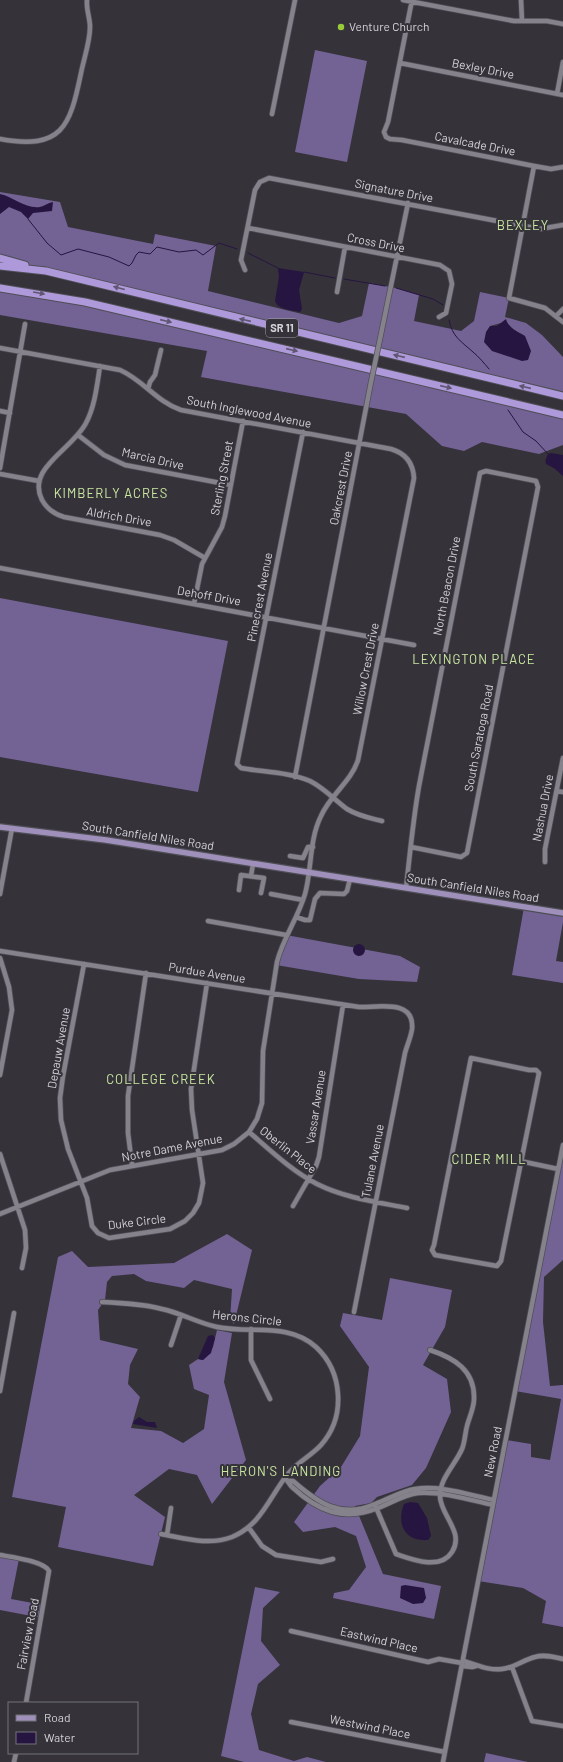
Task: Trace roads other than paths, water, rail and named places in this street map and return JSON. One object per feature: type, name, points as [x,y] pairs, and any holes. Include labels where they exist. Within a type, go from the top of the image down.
[{"type":"highway","points":[[0,258],[46,271]]},
{"type":"highway","name":"SR 11","points":[[0,266],[46,271],[563,396]]},
{"type":"highway","name":"SR 11","points":[[0,288],[55,296],[114,309],[563,415]]},
{"type":"main road","name":"South Canfield Niles Road","points":[[0,827],[106,840],[563,913]]},
{"type":"street","points":[[0,139],[25,143],[38,141],[54,134],[69,119],[75,105],[90,30],[87,0]]},
{"type":"street","points":[[272,114],[295,0]]},
{"type":"street","points":[[403,0],[504,20],[546,21],[563,24]]},
{"type":"street","points":[[522,0],[522,21]]},
{"type":"street","points":[[400,63],[412,1]]},
{"type":"street","points":[[557,94],[563,62]]},
{"type":"street","name":"Bexley Drive","points":[[400,63],[563,95]]},
{"type":"street","name":"Cavalcade Drive","points":[[400,63],[385,135],[390,139],[402,140],[534,166],[551,168],[563,167]]},
{"type":"street","points":[[534,166],[509,298],[540,306],[557,315],[563,322]]},
{"type":"street","name":"Signature Drive","points":[[248,228],[255,190],[262,181],[274,178],[544,229],[563,225]]},
{"type":"street","name":"Oakcrest Drive","points":[[295,777],[371,382],[408,203]]},
{"type":"street","points":[[245,270],[241,260],[248,228]]},
{"type":"street","name":"Cross Drive","points":[[248,228],[440,266],[449,271],[452,284],[446,313],[439,317]]},
{"type":"street","points":[[337,292],[345,248]]},
{"type":"street","points":[[557,315],[563,309]]},
{"type":"street","points":[[0,468],[25,324]]},
{"type":"street","name":"South Inglewood Avenue","points":[[0,348],[125,372],[164,402],[177,408],[396,450],[408,460]]},
{"type":"street","points":[[148,389],[157,369],[161,350]]},
{"type":"street","points":[[0,474],[38,481],[46,466],[78,436],[92,410],[100,366]]},
{"type":"street","points":[[0,411],[10,413]]},
{"type":"street","name":"Sterling Street","points":[[194,604],[200,569],[223,524],[243,421]]},
{"type":"street","name":"Pinecrest Avenue","points":[[295,777],[251,768],[241,768],[237,765],[237,760],[240,753],[303,432]]},
{"type":"street","name":"Marcia Drive","points":[[78,436],[104,455],[125,465],[231,485]]},
{"type":"street","name":"Willow Crest Drive","points":[[309,873],[319,820],[333,798],[350,776],[358,760],[413,483],[413,470],[408,460]]},
{"type":"street","name":"South Saratoga Road","points":[[411,847],[461,856],[465,856],[467,853],[538,487],[537,483],[486,471],[481,472]]},
{"type":"street","name":"North Beacon Drive","points":[[406,888],[419,786],[481,472]]},
{"type":"street","name":"Aldrich Drive","points":[[38,481],[39,491],[44,503],[57,514],[160,535],[174,540],[205,558]]},
{"type":"street","name":"Dehoff Drive","points":[[0,568],[383,638],[414,645]]},
{"type":"street","name":"Nashua Drive","points":[[545,862],[545,849],[563,758]]},
{"type":"street","points":[[295,777],[314,784],[356,814],[382,821]]},
{"type":"street","points":[[557,789],[563,788]]},
{"type":"street","points":[[557,789],[563,792]]},
{"type":"street","points":[[0,894],[12,828]]},
{"type":"street","points":[[290,856],[303,858],[308,847],[313,847]]},
{"type":"street","points":[[251,876],[253,864]]},
{"type":"street","name":"Notre Dame Avenue","points":[[0,1214],[110,1170],[132,1165],[199,1155],[228,1148],[249,1132],[257,1119],[262,1103],[264,1051],[277,962],[286,935],[303,900],[309,873]]},
{"type":"street","points":[[238,890],[241,875],[251,876],[264,878],[261,893]]},
{"type":"street","points":[[296,917],[310,920],[315,899],[320,893],[344,894],[347,891],[350,879]]},
{"type":"street","points":[[271,894],[303,900]]},
{"type":"street","points":[[208,921],[286,935]]},
{"type":"street","name":"Purdue Avenue","points":[[0,951],[343,1005],[366,1008],[396,1006],[408,1014]]},
{"type":"street","points":[[0,958],[9,987],[12,1003],[0,1075]]},
{"type":"street","name":"Depauw Avenue","points":[[80,1182],[64,1137],[60,1098],[62,1076],[84,964]]},
{"type":"street","points":[[132,1165],[128,1133],[128,1096],[146,973]]},
{"type":"street","name":"Duke Circle","points":[[80,1182],[90,1206],[92,1226],[102,1236],[114,1238],[170,1229],[185,1221],[199,1203],[203,1183],[192,1110],[191,1089],[207,983]]},
{"type":"street","name":"Vassar Avenue","points":[[292,1206],[308,1179],[318,1157],[343,1005]]},
{"type":"street","name":"Tulane Avenue","points":[[354,1312],[405,1053],[412,1028],[408,1014]]},
{"type":"street","points":[[471,1058],[536,1070],[539,1073],[520,1161],[500,1264],[495,1266],[434,1255],[432,1250],[471,1058]]},
{"type":"street","name":"Oberlin Place","points":[[249,1132],[289,1166],[308,1179],[338,1193],[407,1208]]},
{"type":"street","name":"New Road","points":[[443,1762],[563,1145]]},
{"type":"street","points":[[0,1154],[26,1236],[22,1268]]},
{"type":"street","points":[[520,1161],[558,1169]]},
{"type":"street","name":"Herons Circle","points":[[102,1302],[137,1304],[162,1309],[216,1326],[290,1333],[308,1341],[325,1358],[332,1371],[337,1386],[338,1409],[331,1431],[318,1448],[296,1466],[264,1511],[248,1528],[226,1539],[208,1542],[160,1534]]},
{"type":"street","points":[[0,1391],[14,1313]]},
{"type":"street","points":[[171,1345],[181,1315]]},
{"type":"street","points":[[251,1329],[251,1360],[270,1399]]},
{"type":"street","points":[[375,1507],[396,1554],[410,1559],[431,1562],[443,1560],[452,1552],[456,1538],[451,1522],[442,1505],[441,1492],[445,1478],[463,1448],[474,1400],[471,1383],[461,1364],[447,1355],[430,1350]]},
{"type":"street","points":[[287,1480],[290,1486],[305,1498],[329,1511],[352,1514],[410,1495],[425,1493],[441,1492],[493,1503]]},
{"type":"street","points":[[166,1535],[172,1508]]},
{"type":"street","points":[[248,1528],[262,1546],[271,1553],[321,1562],[333,1560]]},
{"type":"street","name":"Fairview Road","points":[[0,1554],[39,1564],[48,1569],[50,1575],[26,1702]]},
{"type":"street","name":"Eastwind Place","points":[[291,1631],[428,1662],[439,1660],[499,1670],[512,1667],[539,1656],[563,1659]]},
{"type":"street","points":[[512,1667],[532,1721],[563,1726]]},
{"type":"street","name":"Westwind Place","points":[[291,1722],[445,1752]]},
{"type":"water","points":[[0,194],[24,205],[35,207],[40,207],[53,202],[52,211],[33,213],[28,219],[21,212],[9,207],[0,214]]},
{"type":"water","points":[[278,268],[304,272],[299,290],[302,309],[300,312],[282,308],[275,301],[279,277]]},
{"type":"water","points":[[506,319],[511,327],[525,336],[531,351],[528,360],[522,361],[492,351],[484,342],[486,332],[490,326],[497,326]]},
{"type":"water","points":[[548,454],[563,455],[563,476],[546,463]]},
{"type":"water","points":[[359,944],[363,946],[365,950],[363,954],[359,956],[355,954],[353,950],[355,946]]},
{"type":"water","points":[[213,1335],[215,1338],[211,1353],[203,1360],[198,1359],[208,1336]]},
{"type":"water","points":[[139,1417],[147,1422],[155,1422],[157,1428],[133,1424]]},
{"type":"water","points":[[410,1502],[418,1503],[427,1518],[431,1536],[428,1540],[413,1538],[404,1530],[401,1518],[402,1511],[404,1504]]},
{"type":"water","points":[[405,1585],[424,1588],[426,1598],[423,1603],[413,1604],[400,1598],[401,1586]]},
{"type":"waterway","points":[[28,219],[47,243],[61,255],[78,249],[109,257],[129,266],[139,252],[150,254],[157,247],[179,252],[196,250],[203,255],[219,243],[237,249]]},
{"type":"waterway","points":[[248,253],[278,268]]},
{"type":"waterway","points":[[304,272],[335,278]]},
{"type":"waterway","points":[[344,279],[385,286]]},
{"type":"waterway","points":[[396,288],[433,299],[443,305]]},
{"type":"waterway","points":[[449,320],[452,331],[458,339],[489,369]]},
{"type":"waterway","points":[[508,410],[523,432],[536,441],[548,454]]},
{"type":"place","name":"Venture Church","points":[[341,27]]},
{"type":"district","name":"BEXLEY","points":[[523,225]]},
{"type":"district","name":"KIMBERLY ACRES","points":[[111,493]]},
{"type":"district","name":"LEXINGTON PLACE","points":[[474,659]]},
{"type":"district","name":"COLLEGE CREEK","points":[[161,1079]]},
{"type":"district","name":"CIDER MILL","points":[[489,1159]]},
{"type":"district","name":"HERON'S LANDING","points":[[281,1471]]}]
